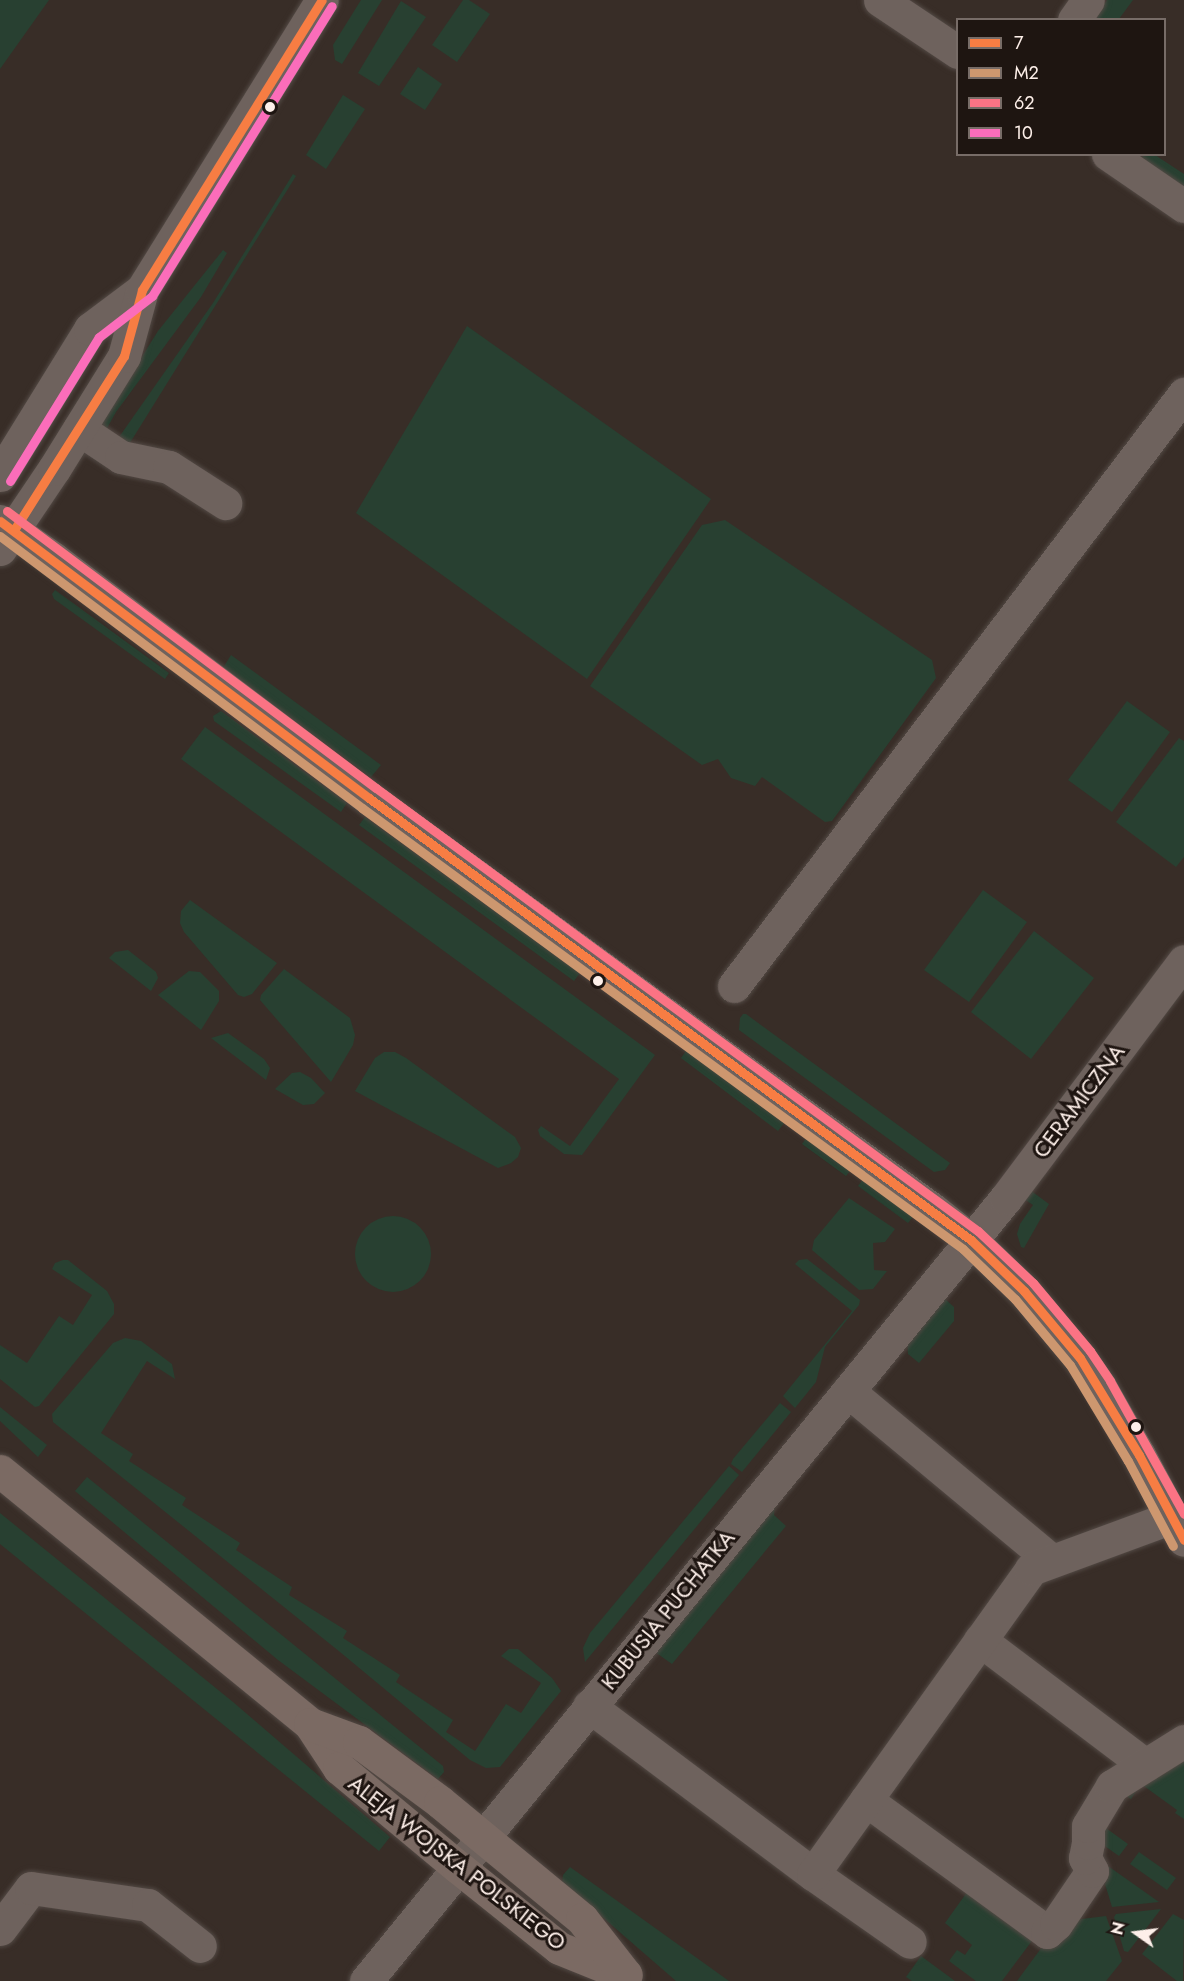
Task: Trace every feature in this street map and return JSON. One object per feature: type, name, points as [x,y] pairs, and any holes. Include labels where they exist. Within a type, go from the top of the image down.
[{"type":"main road","name":"ALEJA WOJSKA POLSKIEGO","points":[[0,1471],[310,1724],[339,1768],[458,1867],[560,1948],[630,1978]]},
{"type":"main road","name":"ALEJA WOJSKA POLSKIEGO","points":[[310,1724],[359,1742],[482,1836],[582,1919],[630,1978]]},
{"type":"street","points":[[322,0],[142,290],[124,356],[79,429],[5,533],[932,1209],[971,1240],[1024,1291],[1080,1358],[1100,1387],[1178,1529],[1051,1560],[1031,1569],[813,1874]]},
{"type":"street","points":[[880,0],[956,51]]},
{"type":"street","points":[[1075,18],[1088,0]]},
{"type":"street","points":[[1111,156],[1184,206]]},
{"type":"street","points":[[0,475],[90,329],[142,290]]},
{"type":"street","points":[[734,986],[1184,394]]},
{"type":"street","points":[[79,429],[121,457],[169,466],[225,503]]},
{"type":"street","name":"CERAMICZNA","points":[[971,1240],[1006,1198],[1184,960]]},
{"type":"street","name":"KUBUSIA PUCHATKA","points":[[366,1981],[482,1836],[971,1240]]},
{"type":"street","points":[[848,1391],[1051,1560]]},
{"type":"street","points":[[980,1640],[1145,1765]]},
{"type":"street","points":[[589,1706],[813,1874],[910,1942]]},
{"type":"street","points":[[866,1800],[1047,1932],[1056,1924],[1092,1872],[1085,1858],[1088,1826],[1112,1786],[1184,1741]]},
{"type":"street","points":[[0,1929],[31,1888],[148,1905],[200,1946]]},
{"type":"green space","points":[[0,0],[49,0],[0,69]]},
{"type":"green space","points":[[361,0],[382,0],[342,64],[335,60],[333,45]]},
{"type":"green space","points":[[463,0],[469,0],[490,14],[457,62],[432,45]]},
{"type":"green space","points":[[1107,0],[1133,0],[1120,18],[1094,18]]},
{"type":"green space","points":[[401,1],[426,17],[379,86],[358,73]]},
{"type":"green space","points":[[418,67],[442,84],[425,110],[400,94]]},
{"type":"green space","points":[[343,95],[365,109],[326,169],[306,155]]},
{"type":"green space","points":[[1143,156],[1157,156],[1184,174],[1184,187],[1142,159]]},
{"type":"green space","points":[[293,174],[296,176],[128,446],[117,440],[213,303]]},
{"type":"green space","points":[[223,250],[227,253],[201,297],[116,412],[106,430],[103,429],[101,422],[158,331]]},
{"type":"green space","points":[[467,326],[711,499],[587,679],[356,513]]},
{"type":"green space","points":[[725,520],[932,660],[936,678],[832,821],[825,822],[762,777],[755,786],[731,778],[718,759],[702,765],[590,686],[702,525]]},
{"type":"green space","points":[[55,590],[169,673],[165,679],[54,599],[52,594]]},
{"type":"green space","points":[[231,655],[381,765],[371,777],[223,668]]},
{"type":"green space","points":[[1127,701],[1170,732],[1112,812],[1068,780]]},
{"type":"green space","points":[[221,711],[347,803],[341,812],[214,721],[213,716]]},
{"type":"green space","points":[[205,727],[655,1055],[582,1155],[564,1154],[540,1136],[538,1130],[541,1126],[570,1146],[619,1079],[181,759]]},
{"type":"green space","points":[[1179,738],[1184,741],[1184,857],[1176,867],[1116,822]]},
{"type":"green space","points":[[365,817],[580,973],[574,981],[359,825]]},
{"type":"green space","points":[[983,890],[1027,922],[969,1002],[924,970]]},
{"type":"green space","points":[[190,900],[277,963],[252,994],[244,997],[238,995],[184,932],[180,923],[181,911]]},
{"type":"green space","points":[[1034,931],[1094,978],[1031,1059],[971,1012]]},
{"type":"green space","points":[[128,950],[156,972],[158,978],[151,991],[109,958],[115,952]]},
{"type":"green space","points":[[284,969],[350,1018],[355,1035],[353,1045],[331,1082],[260,1000],[261,995]]},
{"type":"green space","points":[[189,971],[200,972],[219,991],[219,1001],[201,1030],[158,995]]},
{"type":"green space","points":[[743,1014],[950,1163],[945,1170],[934,1172],[739,1030],[740,1018]]},
{"type":"green space","points":[[228,1033],[264,1059],[270,1068],[266,1080],[211,1038]]},
{"type":"green space","points":[[686,1051],[785,1122],[778,1131],[681,1058]]},
{"type":"green space","points":[[384,1052],[395,1052],[406,1058],[515,1137],[521,1148],[518,1157],[511,1163],[498,1168],[355,1091],[375,1058]]},
{"type":"green space","points":[[300,1072],[311,1078],[325,1093],[314,1104],[303,1105],[275,1089],[292,1073]]},
{"type":"green space","points":[[807,1137],[851,1170],[846,1176],[802,1144]]},
{"type":"green space","points":[[863,1179],[913,1217],[908,1223],[858,1186]]},
{"type":"green space","points":[[1030,1190],[1049,1204],[1024,1248],[1021,1247],[1017,1234],[1020,1224],[1033,1205],[1024,1199]]},
{"type":"green space","points":[[849,1198],[895,1229],[885,1242],[873,1243],[874,1270],[887,1271],[873,1289],[859,1290],[812,1250],[814,1240]]},
{"type":"green space","points":[[386,1216],[400,1216],[414,1222],[425,1233],[431,1247],[428,1269],[420,1281],[400,1292],[386,1292],[372,1286],[361,1275],[355,1261],[355,1247],[361,1233],[372,1222]]},
{"type":"green space","points":[[807,1259],[860,1300],[859,1305],[825,1347],[816,1382],[795,1408],[783,1396],[852,1311],[795,1264],[799,1260]]},
{"type":"green space","points":[[68,1260],[107,1291],[114,1304],[114,1314],[39,1406],[35,1407],[0,1379],[0,1345],[27,1363],[59,1316],[73,1325],[92,1295],[52,1269],[55,1263]]},
{"type":"green space","points":[[944,1298],[954,1307],[954,1321],[919,1363],[908,1354],[907,1342]]},
{"type":"green space","points":[[125,1338],[141,1341],[172,1364],[175,1379],[147,1361],[101,1433],[133,1454],[129,1461],[186,1498],[182,1505],[240,1543],[236,1550],[292,1587],[289,1595],[347,1631],[343,1638],[400,1675],[396,1682],[453,1720],[446,1732],[475,1751],[506,1704],[521,1713],[541,1683],[501,1656],[509,1649],[518,1649],[552,1678],[561,1691],[500,1767],[486,1768],[470,1760],[340,1652],[53,1422],[52,1414],[113,1343]]},
{"type":"green space","points":[[780,1403],[791,1412],[742,1472],[731,1464],[733,1459]]},
{"type":"green space","points":[[0,1407],[47,1445],[38,1457],[0,1421]]},
{"type":"green space","points":[[729,1466],[739,1475],[585,1662],[583,1648],[590,1633]]},
{"type":"green space","points":[[87,1477],[443,1766],[444,1772],[438,1779],[278,1660],[75,1491]]},
{"type":"green space","points":[[775,1505],[774,1515],[786,1526],[672,1664],[655,1652]]},
{"type":"green space","points":[[0,1513],[233,1702],[390,1837],[379,1851],[0,1544]]},
{"type":"green space","points":[[1184,1750],[1184,1819],[1175,1813],[1177,1810],[1141,1784],[1131,1799],[1125,1795],[1103,1826],[1128,1844],[1119,1856],[1096,1840],[1097,1819],[1116,1793]]},
{"type":"green space","points":[[1139,1852],[1176,1878],[1167,1890],[1130,1864]]},
{"type":"green space","points":[[1108,1866],[1159,1902],[1112,1907],[1102,1874]]},
{"type":"green space","points":[[570,1867],[729,1981],[676,1981],[562,1882],[563,1875]]},
{"type":"green space","points":[[970,1888],[1037,1934],[1002,1981],[976,1981],[949,1961],[957,1950],[965,1955],[972,1945],[945,1923]]},
{"type":"green space","points":[[1161,1909],[1128,1952],[1124,1951],[1114,1917],[1116,1914]]},
{"type":"green space","points":[[1173,1914],[1184,1920],[1183,1981],[1177,1981],[1142,1954]]},
{"type":"green space","points":[[1106,1916],[1122,1961],[1106,1981],[1017,1981],[1042,1947],[1066,1921]]},
{"type":"green space","points":[[921,1956],[955,1981],[912,1981],[906,1977]]},
{"type":"transit line","name":"7","points":[[14,530],[124,356],[142,290],[322,0]]},
{"type":"transit line","name":"10","points":[[10,481],[99,337],[152,296],[332,6]]},
{"type":"transit line","name":"62","points":[[7,511],[376,788],[978,1231],[1033,1283],[1090,1351],[1110,1381],[1184,1514]]},
{"type":"transit line","name":"7","points":[[0,521],[369,798],[971,1240],[1024,1291],[1080,1358],[1139,1455],[1184,1540]]},
{"type":"transit line","name":"M2","points":[[0,536],[362,808],[963,1249],[1015,1299],[1070,1365],[1128,1461],[1173,1546]]}]
